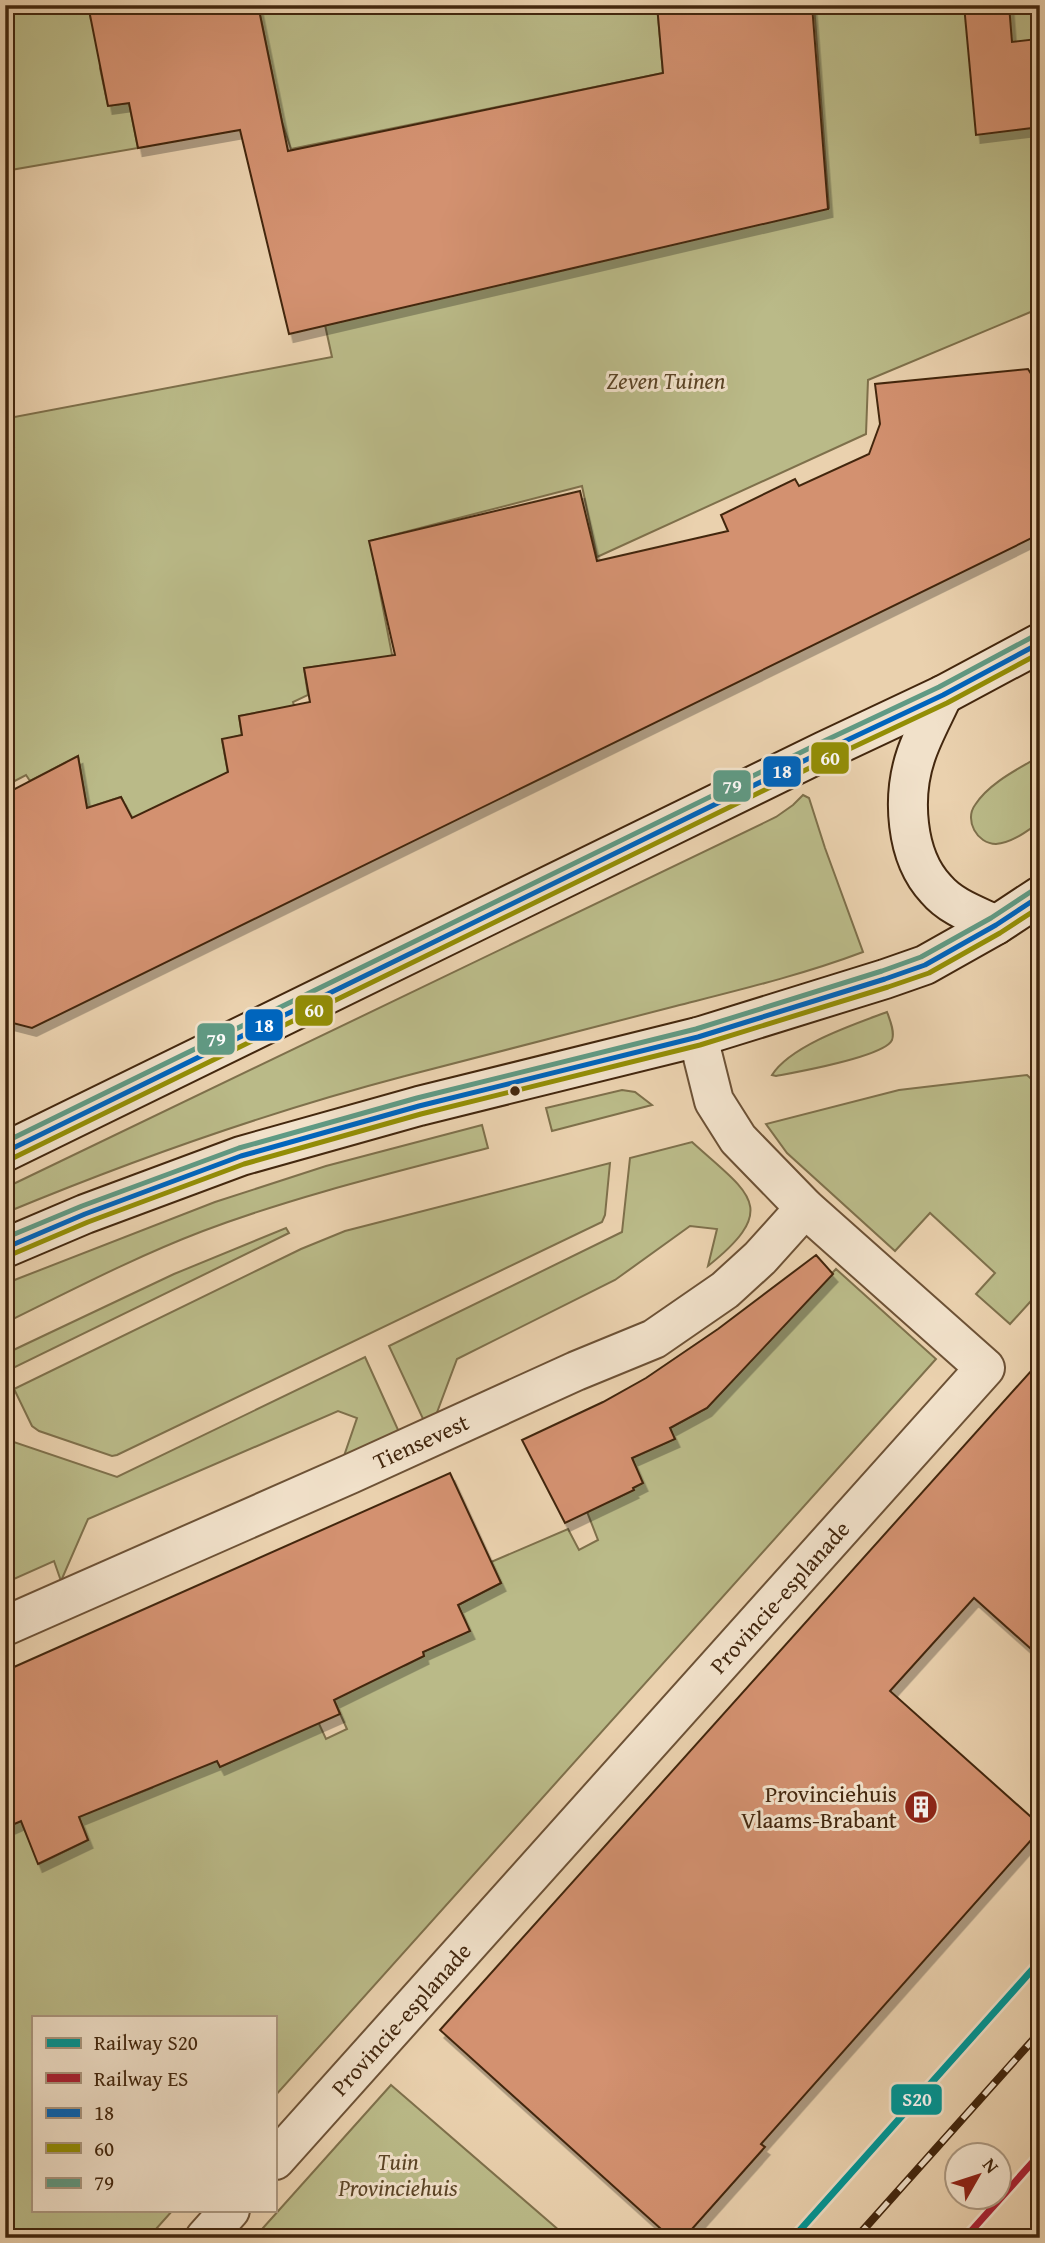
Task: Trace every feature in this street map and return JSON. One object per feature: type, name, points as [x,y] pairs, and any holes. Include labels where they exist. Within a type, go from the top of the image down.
[{"type":"main road","points":[[5,1152],[943,695],[1040,643]]},
{"type":"main road","points":[[943,695],[916,753],[911,775],[909,820],[914,848],[922,870],[935,889],[956,905],[996,925]]},
{"type":"main road","points":[[5,1248],[85,1214],[241,1156],[419,1106],[698,1037],[925,965],[996,925],[1040,896]]},
{"type":"main road","name":"Provincie-esplanade","points":[[276,2159],[985,1368],[805,1208],[738,1139],[715,1101],[698,1037]]},
{"type":"main road","name":"Tiensevest","points":[[5,1626],[576,1371],[654,1339],[725,1290],[760,1258],[805,1208]]},
{"type":"main road","points":[[205,2238],[228,2212]]},
{"type":"green space","points":[[5,5],[88,5],[91,20],[112,16],[100,68],[108,106],[129,103],[138,148],[5,171]]},
{"type":"green space","points":[[258,5],[657,5],[663,73],[291,149],[282,122]]},
{"type":"green space","name":"Zeven Tuinen","points":[[814,5],[1040,5],[1040,308],[868,380],[866,434],[597,557],[582,486],[370,541],[395,670],[347,662],[304,668],[308,695],[293,702],[297,716],[266,711],[239,716],[242,735],[222,740],[228,773],[132,819],[121,797],[87,808],[78,756],[30,781],[26,775],[5,786],[5,449],[14,447],[9,418],[332,357],[325,325],[829,208]]},
{"type":"green space","points":[[1040,756],[1040,822],[1008,841],[996,844],[983,840],[972,824],[975,805],[996,783]]},
{"type":"green space","points":[[803,795],[809,798],[863,952],[770,982],[303,1105],[153,1155],[5,1213],[5,1188],[776,817]]},
{"type":"green space","points":[[887,1012],[893,1037],[886,1046],[839,1063],[772,1075],[793,1054],[808,1045]]},
{"type":"green space","points":[[1027,1075],[1040,1087],[1040,1291],[1010,1324],[976,1294],[995,1273],[930,1213],[895,1251],[787,1153],[766,1124],[899,1090]]},
{"type":"green space","points":[[622,1090],[635,1092],[652,1105],[552,1131],[546,1108]]},
{"type":"green space","points":[[482,1125],[488,1148],[380,1176],[238,1218],[128,1263],[5,1323],[5,1284],[17,1279],[215,1202],[326,1166]]},
{"type":"green space","points":[[692,1142],[729,1175],[749,1201],[750,1214],[745,1229],[731,1246],[708,1266],[717,1229],[690,1226],[615,1280],[457,1359],[436,1415],[424,1421],[389,1346],[622,1232],[630,1158]]},
{"type":"green space","points":[[610,1163],[602,1222],[117,1455],[112,1456],[39,1431],[32,1426],[14,1389],[301,1249],[345,1231]]},
{"type":"green space","points":[[286,1228],[289,1233],[5,1372],[5,1354],[174,1274]]},
{"type":"green space","points":[[836,1269],[936,1359],[276,2095],[276,2016],[32,2016],[32,2212],[171,2212],[148,2238],[5,2238],[5,1828],[21,1821],[39,1864],[88,1840],[66,1784],[122,1784],[126,1798],[152,1788],[201,1728],[220,1767],[249,1754],[303,1689],[326,1739],[347,1729],[328,1687],[406,1665],[424,1656],[423,1652],[469,1631],[458,1605],[501,1583],[491,1562],[568,1529],[579,1550],[598,1540],[586,1509],[613,1500],[642,1483],[632,1458],[674,1439],[670,1428],[707,1408]]},
{"type":"green space","points":[[365,1357],[399,1432],[344,1456],[357,1418],[338,1411],[88,1519],[61,1581],[54,1561],[5,1583],[5,1441],[117,1477]]},
{"type":"green space","name":"Tuin Provinciehuis","points":[[391,2085],[568,2238],[254,2238]]},
{"type":"building","points":[[88,5],[258,5],[288,151],[663,73],[657,5],[812,5],[828,209],[289,334],[240,130],[138,148],[129,103],[108,106]]},
{"type":"building","points":[[964,5],[1009,5],[1012,42],[1037,39],[1040,127],[976,135]]},
{"type":"building","points":[[1028,369],[1040,388],[1040,534],[32,1028],[5,1021],[5,794],[78,756],[87,808],[121,797],[132,818],[228,772],[222,739],[242,735],[239,716],[310,702],[304,668],[395,655],[369,541],[580,491],[597,561],[728,531],[721,515],[795,479],[799,486],[869,454],[880,424],[875,384]]},
{"type":"building","points":[[816,1255],[833,1274],[707,1408],[670,1428],[675,1439],[632,1458],[643,1483],[633,1488],[634,1490],[565,1523],[522,1440],[603,1402],[646,1378],[718,1329]]},
{"type":"building","name":"Provinciehuis Vlaams-Brabant","points":[[1040,1361],[1040,1657],[974,1598],[890,1691],[1040,1825],[1040,1830],[761,2144],[765,2147],[684,2238],[671,2238],[440,2030]]},
{"type":"building","points":[[450,1473],[501,1583],[458,1605],[470,1631],[423,1652],[424,1656],[334,1700],[340,1714],[220,1767],[217,1761],[79,1817],[88,1840],[38,1864],[21,1821],[5,1828],[5,1671]]},
{"type":"railway","points":[[856,2238],[1040,2032]]},
{"type":"rail line","name":"S20","points":[[793,2238],[1040,1961]]},
{"type":"rail line","name":"ES","points":[[965,2238],[1040,2154]]},
{"type":"transit line","name":"79","points":[[5,1142],[939,687],[1036,635]]},
{"type":"transit line","name":"18","points":[[5,1152],[943,695],[1040,643]]},
{"type":"transit line","name":"60","points":[[9,1160],[947,703],[1040,653]]},
{"type":"transit line","name":"79","points":[[5,1238],[82,1206],[239,1148],[417,1098],[696,1029],[882,971],[921,957],[991,918],[1035,889]]},
{"type":"transit line","name":"18","points":[[5,1248],[85,1214],[241,1156],[419,1106],[698,1037],[885,979],[925,965],[996,925],[1040,896]]},
{"type":"transit line","name":"60","points":[[8,1256],[88,1222],[244,1164],[421,1114],[700,1045],[888,987],[929,973],[1040,907]]},
{"type":"place","name":"Provinciehuis Vlaams-Brabant","points":[[921,1807]]}]
